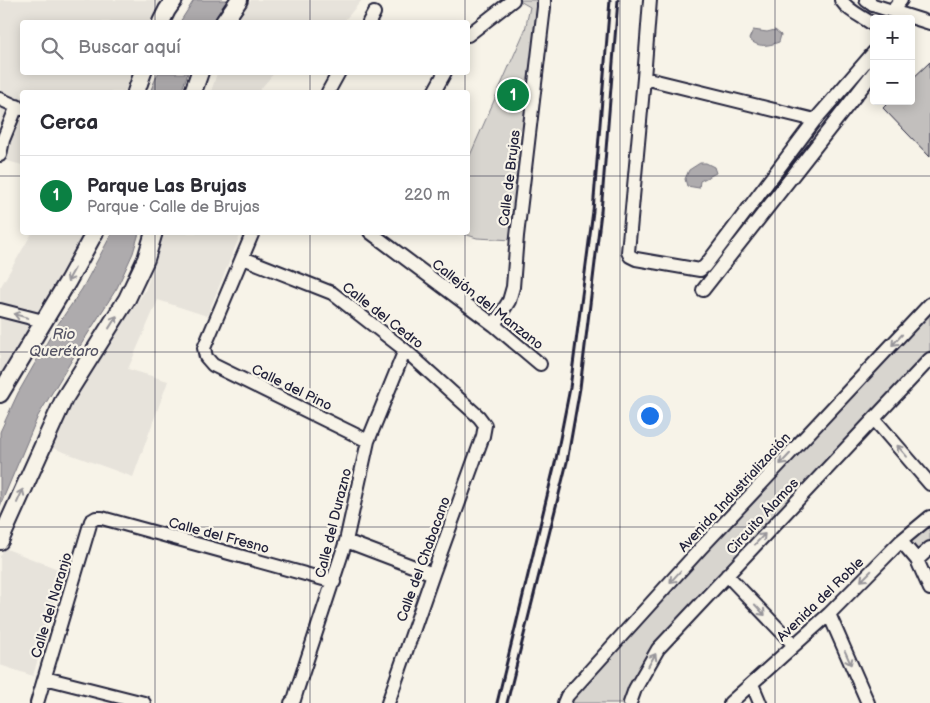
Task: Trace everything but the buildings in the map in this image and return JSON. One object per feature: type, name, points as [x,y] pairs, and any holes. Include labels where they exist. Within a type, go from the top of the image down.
[{"type":"main road","points":[[162,20],[174,0]]},
{"type":"main road","points":[[225,20],[239,0]]},
{"type":"main road","points":[[137,90],[142,75]]},
{"type":"main road","points":[[194,90],[199,75]]},
{"type":"main road","points":[[0,394],[93,235]]},
{"type":"main road","points":[[0,541],[64,399],[127,299],[146,259],[153,235]]},
{"type":"street","points":[[470,34],[513,0]]},
{"type":"street","name":"Calle de Brujas","points":[[494,325],[513,288],[517,236],[544,0]]},
{"type":"street","points":[[650,0],[628,252],[630,256],[636,259],[700,270],[815,120],[870,57]]},
{"type":"street","points":[[841,0],[845,6],[870,23]]},
{"type":"street","points":[[866,0],[873,5],[900,15]]},
{"type":"street","points":[[892,11],[901,0]]},
{"type":"street","points":[[915,22],[930,23]]},
{"type":"street","points":[[329,90],[337,75]]},
{"type":"street","points":[[435,90],[442,75]]},
{"type":"street","points":[[703,290],[870,77]]},
{"type":"street","points":[[644,78],[815,120]]},
{"type":"street","points":[[0,99],[20,108],[3,140],[0,155]]},
{"type":"street","points":[[243,258],[252,235]]},
{"type":"street","name":"Callejón del Manzano","points":[[374,235],[494,325],[540,364]]},
{"type":"street","name":"Calle del Cedro","points":[[243,258],[332,293],[405,350],[479,417],[485,425]]},
{"type":"street","name":"Calle del Pino","points":[[243,258],[204,348],[206,357],[213,365],[368,441]]},
{"type":"street","name":"Avenida Industrialización","points":[[564,703],[567,696],[701,548],[930,304]]},
{"type":"street","points":[[0,310],[43,321]]},
{"type":"street","name":"Calle del Durazno","points":[[291,703],[294,700],[334,582],[346,541],[368,441],[405,350]]},
{"type":"street","name":"Circuito Álamos","points":[[630,703],[635,689],[658,649],[930,359]]},
{"type":"street","points":[[874,419],[930,484]]},
{"type":"street","name":"Calle del Chabacano","points":[[388,703],[483,436],[485,425]]},
{"type":"street","name":"Avenida del Roble","points":[[730,703],[828,614],[901,541],[930,517]]},
{"type":"street","name":"Calle del Fresno","points":[[96,518],[102,518],[334,582]]},
{"type":"street","name":"Calle del Naranjo","points":[[37,703],[91,521],[96,518]]},
{"type":"street","points":[[346,541],[433,574]]},
{"type":"street","points":[[901,541],[917,560],[930,588]]},
{"type":"street","points":[[917,560],[930,548]]},
{"type":"street","points":[[727,575],[794,645]]},
{"type":"street","points":[[828,614],[868,703]]},
{"type":"street","points":[[45,678],[144,703]]},
{"type":"street","points":[[752,684],[760,703]]},
{"type":"shaded area","points":[[0,0],[161,0],[151,20],[20,20],[20,75],[131,75],[126,90],[20,90],[20,164],[0,159]]},
{"type":"shaded area","points":[[251,0],[362,0],[345,20],[238,20]]},
{"type":"shaded area","points":[[518,0],[541,0],[513,240],[477,238],[467,235],[470,235],[470,155],[525,30],[530,7]]},
{"type":"shaded area","points":[[216,75],[272,75],[260,90],[212,90]]},
{"type":"shaded area","points":[[31,235],[82,235],[0,374],[0,288]]},
{"type":"shaded area","points":[[164,235],[240,235],[207,316],[158,300],[128,369],[168,381],[133,477],[50,447],[93,365],[145,291]]},
{"type":"shaded area","points":[[930,313],[930,350],[654,644],[629,686],[624,703],[570,703],[577,693],[723,534]]},
{"type":"shaded area","points":[[930,517],[930,548],[917,560],[901,541]]},
{"type":"shaded area","points":[[4,548],[63,571],[33,676],[0,665],[0,557]]},
{"type":"water","points":[[194,0],[227,0],[215,20],[181,20]]},
{"type":"water","points":[[753,30],[767,32],[775,30],[781,35],[779,42],[767,45],[756,44],[749,39]]},
{"type":"water","points":[[157,75],[187,75],[182,90],[151,90]]},
{"type":"water","points":[[700,163],[706,163],[714,167],[716,173],[700,181],[699,188],[687,186],[685,179],[689,170]]},
{"type":"water","name":"Rio Querétaro","points":[[111,235],[138,235],[133,253],[117,288],[38,416],[0,506],[0,432],[18,393],[54,330],[82,289]]},
{"type":"railway","points":[[497,703],[556,459],[570,388],[593,211],[610,0]]},
{"type":"railway","points":[[507,703],[567,462],[580,388],[601,212],[618,0]]},
{"type":"place","name":"Parque Las Brujas","points":[[513,95]]}]
